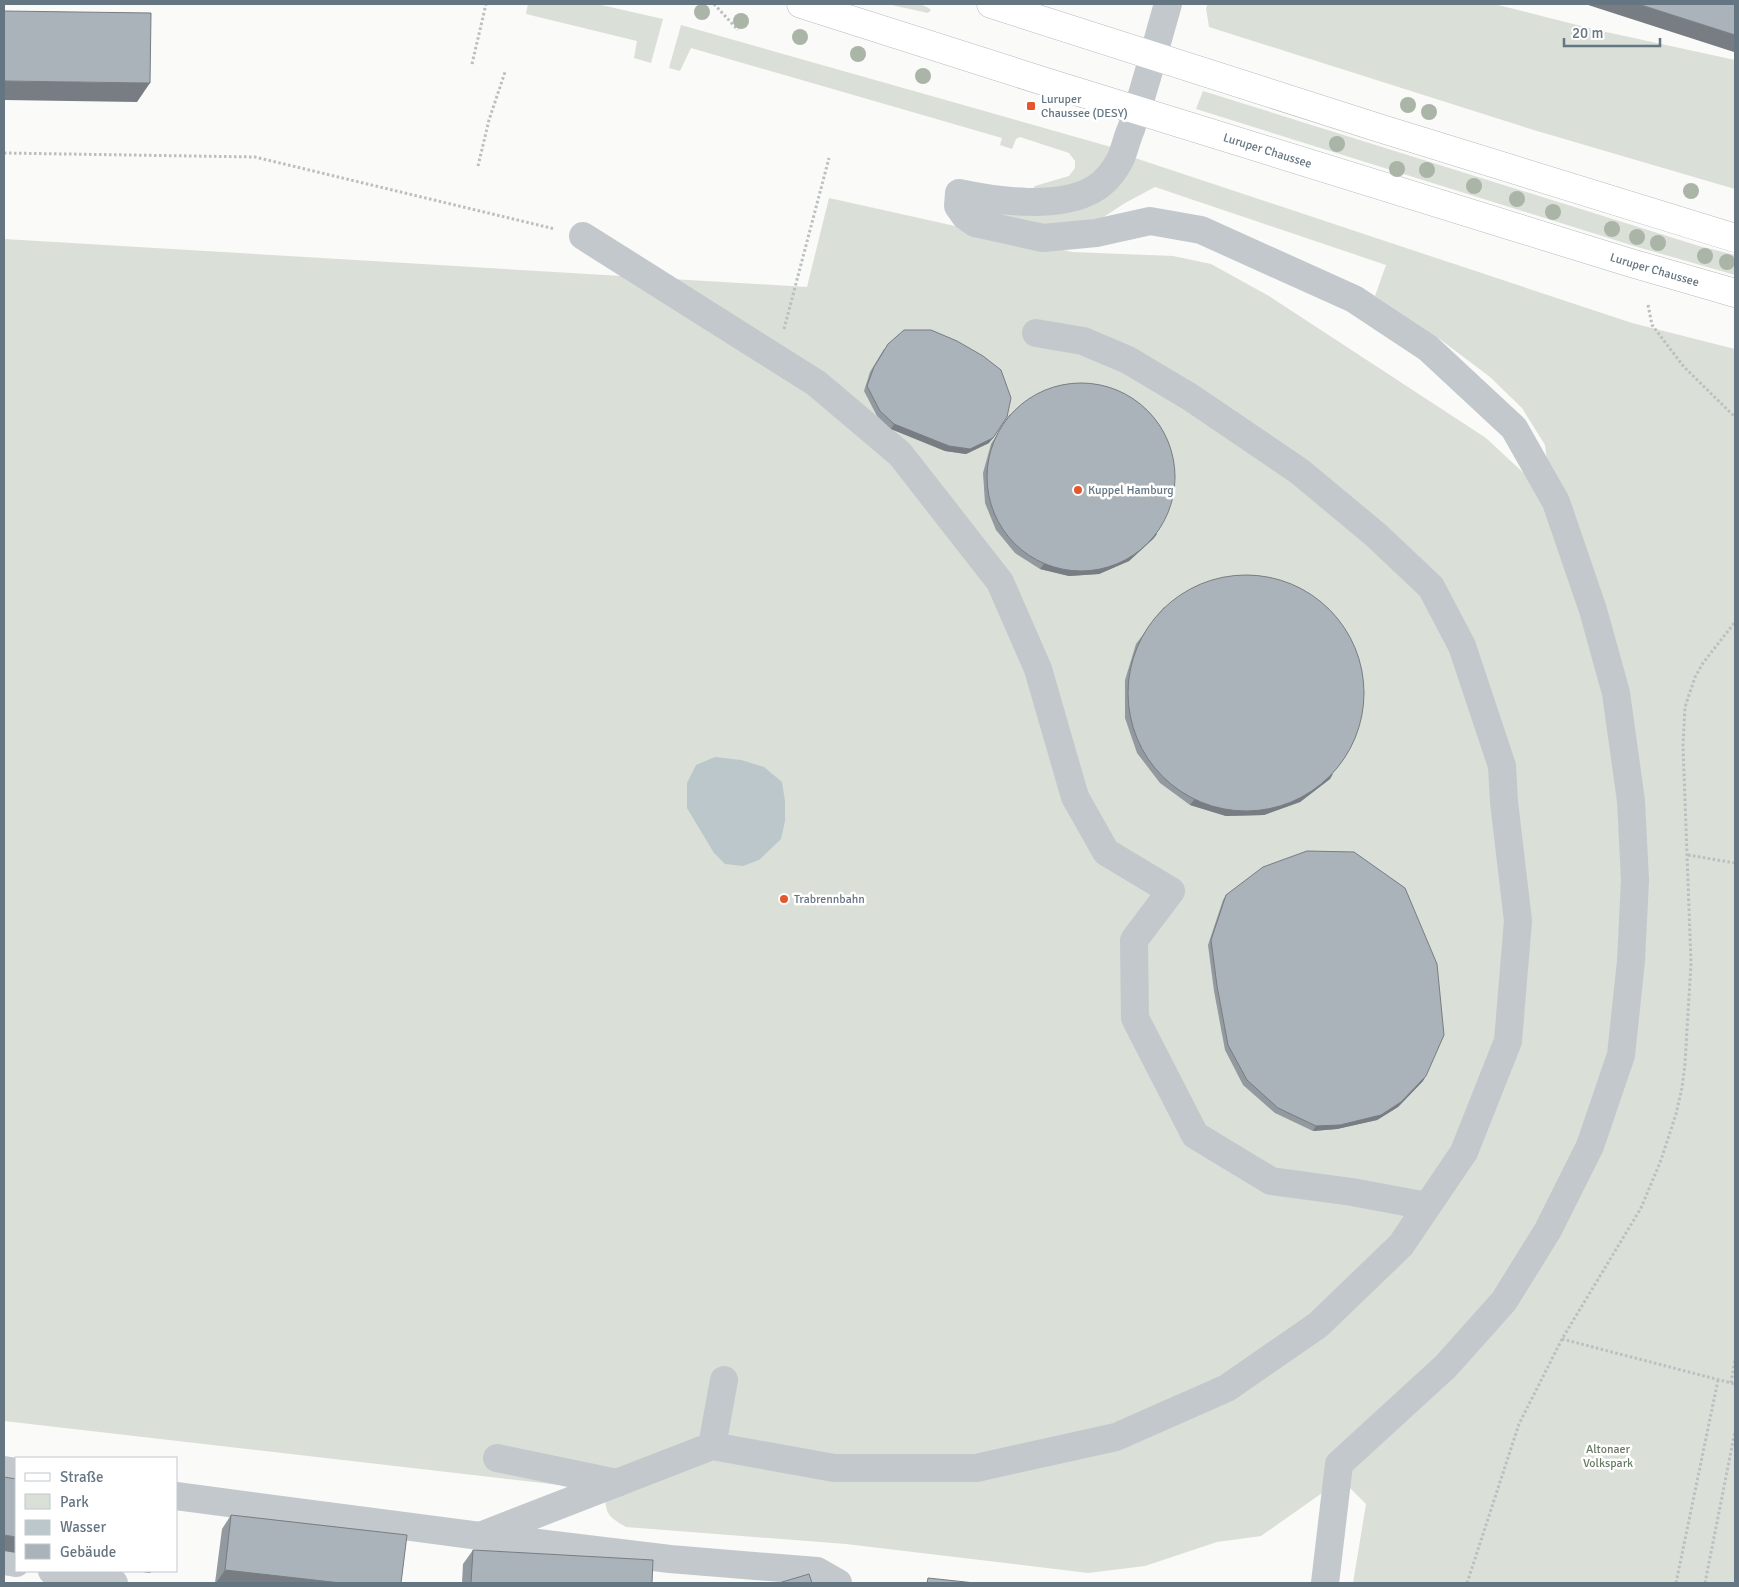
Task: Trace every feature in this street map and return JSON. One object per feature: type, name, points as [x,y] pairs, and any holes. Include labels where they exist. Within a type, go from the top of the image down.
[{"type":"main road","name":"Luruper Chaussee","points":[[802,4],[1137,110],[1622,260],[1735,293]]},
{"type":"main road","points":[[992,4],[1735,238]]},
{"type":"lane","points":[[1168,4],[1121,157],[1114,170],[1105,180],[1095,189],[1072,199],[1060,201],[1012,201],[982,198],[959,193],[958,206],[965,216],[975,223],[1043,238],[1096,233],[1150,221],[1201,230],[1354,299],[1428,348],[1514,428],[1556,502],[1593,610],[1616,693],[1629,791],[1635,880],[1632,961],[1621,1055],[1590,1146],[1548,1230],[1504,1301],[1446,1366],[1339,1464],[1325,1583]]},
{"type":"lane","points":[[584,236],[816,383],[900,454],[1000,582],[1038,669],[1075,797],[1106,852],[1171,891],[1134,940],[1135,1018],[1196,1135],[1271,1181],[1352,1192],[1427,1206]]},
{"type":"lane","points":[[480,1536],[712,1446],[834,1468],[976,1468],[1116,1437],[1227,1388],[1318,1325],[1401,1245],[1464,1152],[1508,1041],[1518,921],[1504,802],[1502,766],[1462,646],[1431,587],[1376,535],[1299,471],[1190,397],[1128,360],[1083,341],[1036,332]]},
{"type":"lane","points":[[712,1446],[724,1380]]},
{"type":"lane","points":[[497,1458],[617,1483]]},
{"type":"lane","points":[[178,1496],[670,1559],[817,1571],[838,1583]]},
{"type":"lane","points":[[57,1572],[114,1583]]},
{"type":"path","points":[[472,64],[486,4]]},
{"type":"path","points":[[714,4],[738,30]]},
{"type":"path","points":[[478,166],[489,120],[504,72]]},
{"type":"path","points":[[4,153],[256,158],[584,236]]},
{"type":"path","points":[[783,335],[829,158]]},
{"type":"path","points":[[1648,305],[1652,325],[1684,367],[1735,417]]},
{"type":"path","points":[[1688,854],[1735,863]]},
{"type":"path","points":[[1562,1339],[1733,1383],[1735,1360]]},
{"type":"path","points":[[1676,1583],[1718,1380]]},
{"type":"path","points":[[1705,1583],[1735,1431]]},
{"type":"green space","points":[[528,4],[597,4],[663,19],[651,63],[634,58],[637,41],[526,14]]},
{"type":"green space","points":[[887,4],[916,4],[931,10],[928,13]]},
{"type":"green space","points":[[1208,4],[1494,4],[1597,30],[1735,60],[1735,189],[1537,131],[1209,27],[1206,8]]},
{"type":"green space","points":[[681,25],[1111,147],[1112,151],[1099,170],[1069,189],[1033,189],[1035,186],[1069,176],[1075,168],[1075,161],[1069,153],[1020,137],[1016,139],[1012,149],[1000,145],[1002,138],[691,48],[680,71],[669,68]]},
{"type":"green space","points":[[1203,91],[1699,246],[1735,255],[1735,275],[1634,246],[1196,109]]},
{"type":"green space","name":"Trabrennbahn","points":[[1132,157],[1632,323],[1735,349],[1735,1583],[1353,1583],[1366,1504],[1350,1488],[1325,1491],[1261,1536],[1217,1542],[1145,1566],[1088,1573],[846,1544],[626,1527],[613,1518],[606,1508],[605,1497],[611,1491],[4,1421],[4,239],[807,287],[829,198],[1072,252],[1173,256],[1211,264],[1269,296],[1486,438],[1528,477],[1548,469],[1545,445],[1522,408],[1490,377],[1441,340],[1375,296],[1386,265],[1155,187],[1102,218],[1060,225],[1016,223],[985,211],[1045,212]]},
{"type":"water","points":[[715,757],[741,760],[764,767],[782,782],[785,801],[785,821],[781,839],[759,860],[743,866],[725,864],[714,853],[687,808],[687,783],[696,765]]},
{"type":"building","points":[[1638,4],[1735,4],[1735,35]]},
{"type":"building","points":[[4,11],[151,13],[150,83],[4,81]]},
{"type":"building","points":[[904,330],[931,330],[957,341],[983,356],[1001,370],[1011,398],[1007,417],[993,438],[970,449],[949,446],[894,424],[880,411],[867,386],[874,367],[888,344]]},
{"type":"building","name":"Kuppel Hamburg","points":[[1072,383],[1090,383],[1108,387],[1125,394],[1141,404],[1154,417],[1168,441],[1175,468],[1175,486],[1168,513],[1154,537],[1141,550],[1125,560],[1108,567],[1090,571],[1072,571],[1054,567],[1037,560],[1021,550],[1008,537],[998,521],[991,504],[987,486],[987,468],[991,450],[998,433],[1008,417],[1021,404],[1037,394],[1054,387]]},
{"type":"building","points":[[1246,575],[1269,577],[1302,589],[1321,602],[1337,618],[1350,637],[1359,659],[1364,693],[1362,716],[1350,749],[1337,768],[1321,784],[1302,797],[1280,806],[1246,811],[1223,809],[1190,797],[1171,784],[1155,768],[1142,749],[1133,727],[1128,693],[1130,670],[1142,637],[1155,618],[1171,602],[1190,589],[1212,580]]},
{"type":"building","points":[[1307,851],[1354,852],[1405,888],[1437,964],[1444,1035],[1426,1076],[1401,1102],[1381,1115],[1340,1125],[1316,1126],[1278,1108],[1247,1080],[1228,1045],[1211,940],[1226,895],[1263,867]]},
{"type":"building","points":[[4,1477],[15,1479],[15,1537],[4,1535]]},
{"type":"building","points":[[231,1515],[407,1535],[401,1583],[341,1583],[225,1570]]},
{"type":"building","points":[[473,1550],[653,1560],[652,1583],[471,1583]]},
{"type":"building","points":[[809,1574],[812,1583],[779,1583]]},
{"type":"building","points":[[928,1578],[975,1583],[927,1583]]},
{"type":"place","name":"Luruper Chaussee (DESY)","points":[[1031,106]]},
{"type":"place","name":"Kuppel Hamburg","points":[[1078,490]]},
{"type":"place","name":"Trabrennbahn","points":[[784,899]]},
{"type":"park label","name":"Altonaer Volkspark","points":[[1608,1456]]}]
